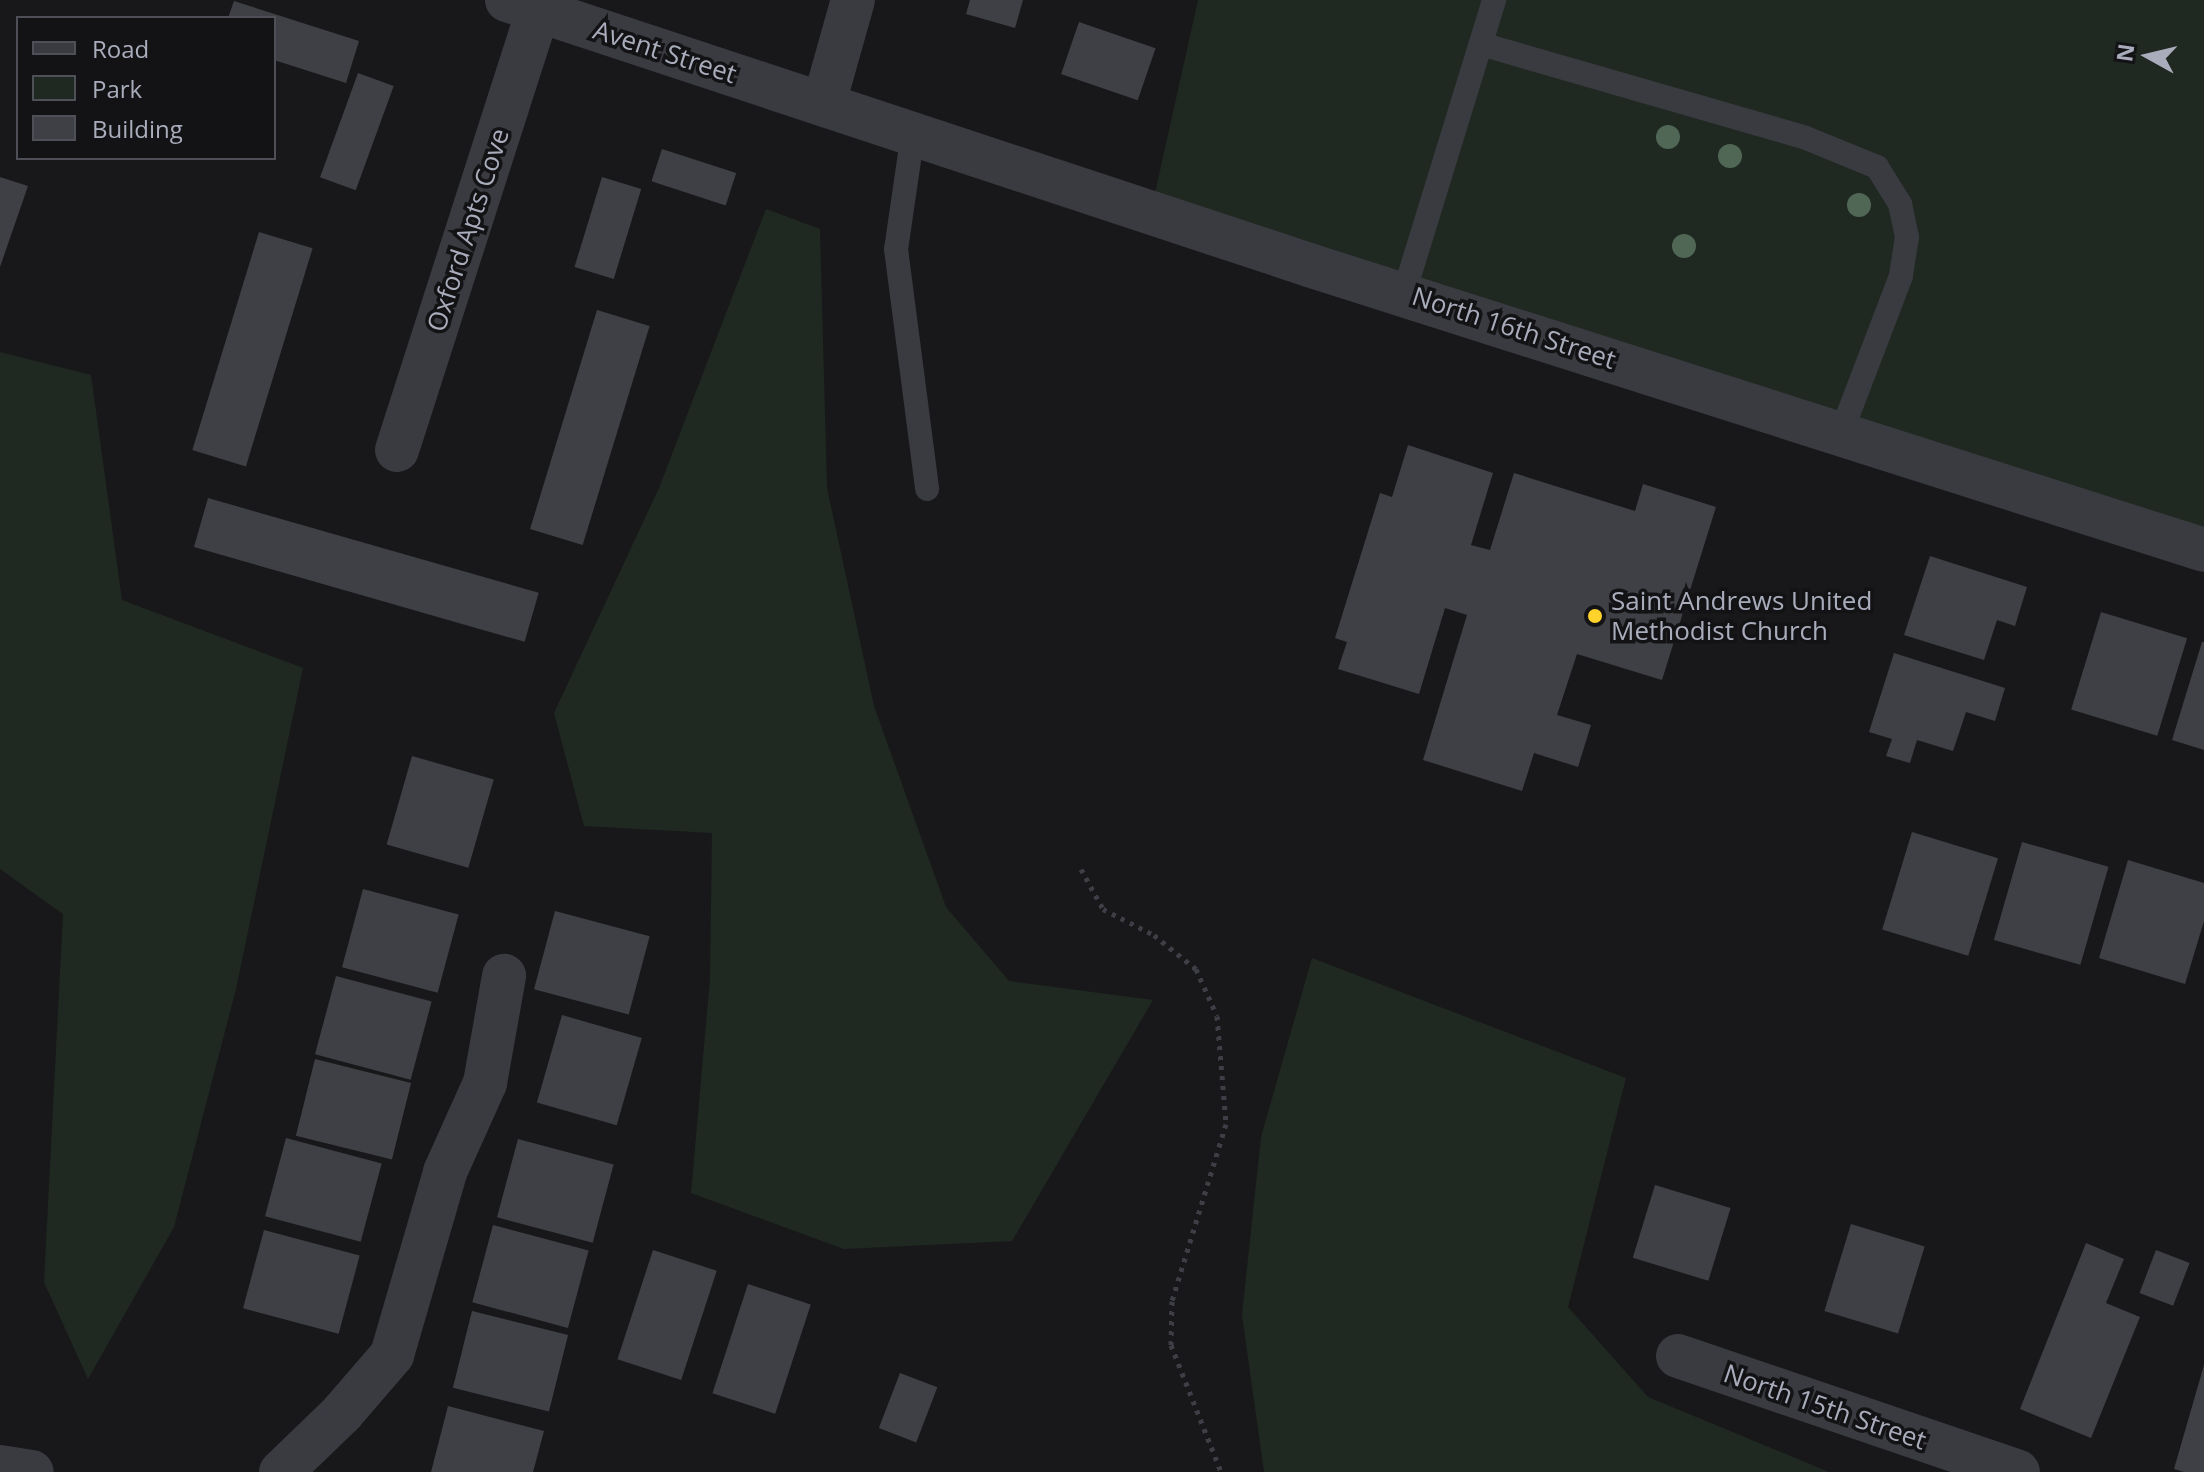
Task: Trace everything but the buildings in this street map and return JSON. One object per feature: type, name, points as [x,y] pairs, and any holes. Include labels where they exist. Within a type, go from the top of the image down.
[{"type":"street","points":[[824,103],[853,0]]},
{"type":"street","name":"Avent Street","points":[[522,5],[824,103]]},
{"type":"street","name":"Oxford Apts Cove","points":[[397,450],[522,5]]},
{"type":"street","name":"North 16th Street","points":[[824,103],[2204,550]]},
{"type":"street","points":[[281,1472],[342,1413],[392,1355],[445,1172],[485,1083],[504,976]]},
{"type":"street","name":"North 15th Street","points":[[1678,1356],[2018,1472]]},
{"type":"street","points":[[0,1467],[32,1472]]},
{"type":"lane","points":[[1404,293],[1494,0]]},
{"type":"lane","points":[[1481,44],[1806,138],[1877,167],[1900,204],[1907,237],[1901,276],[1841,433]]},
{"type":"lane","points":[[913,133],[896,249],[927,489]]},
{"type":"path","points":[[1081,869],[1103,909],[1154,935],[1196,969],[1217,1016],[1226,1124],[1172,1301],[1171,1345],[1221,1472]]},
{"type":"green space","points":[[1198,0],[2204,0],[2204,550],[1151,211]]},
{"type":"green space","points":[[766,209],[820,229],[827,488],[874,706],[946,907],[1009,981],[1153,1000],[1012,1241],[844,1249],[691,1193],[710,979],[712,833],[584,826],[554,713],[659,488]]},
{"type":"green space","points":[[0,352],[91,375],[122,600],[303,668],[236,989],[174,1227],[88,1379],[44,1282],[63,914],[0,869]]},
{"type":"green space","points":[[1312,958],[1626,1078],[1568,1307],[1648,1397],[1829,1472],[1264,1472],[1242,1315],[1261,1137]]},
{"type":"place","name":"Saint Andrews United Methodist Church","points":[[1595,616]]}]
